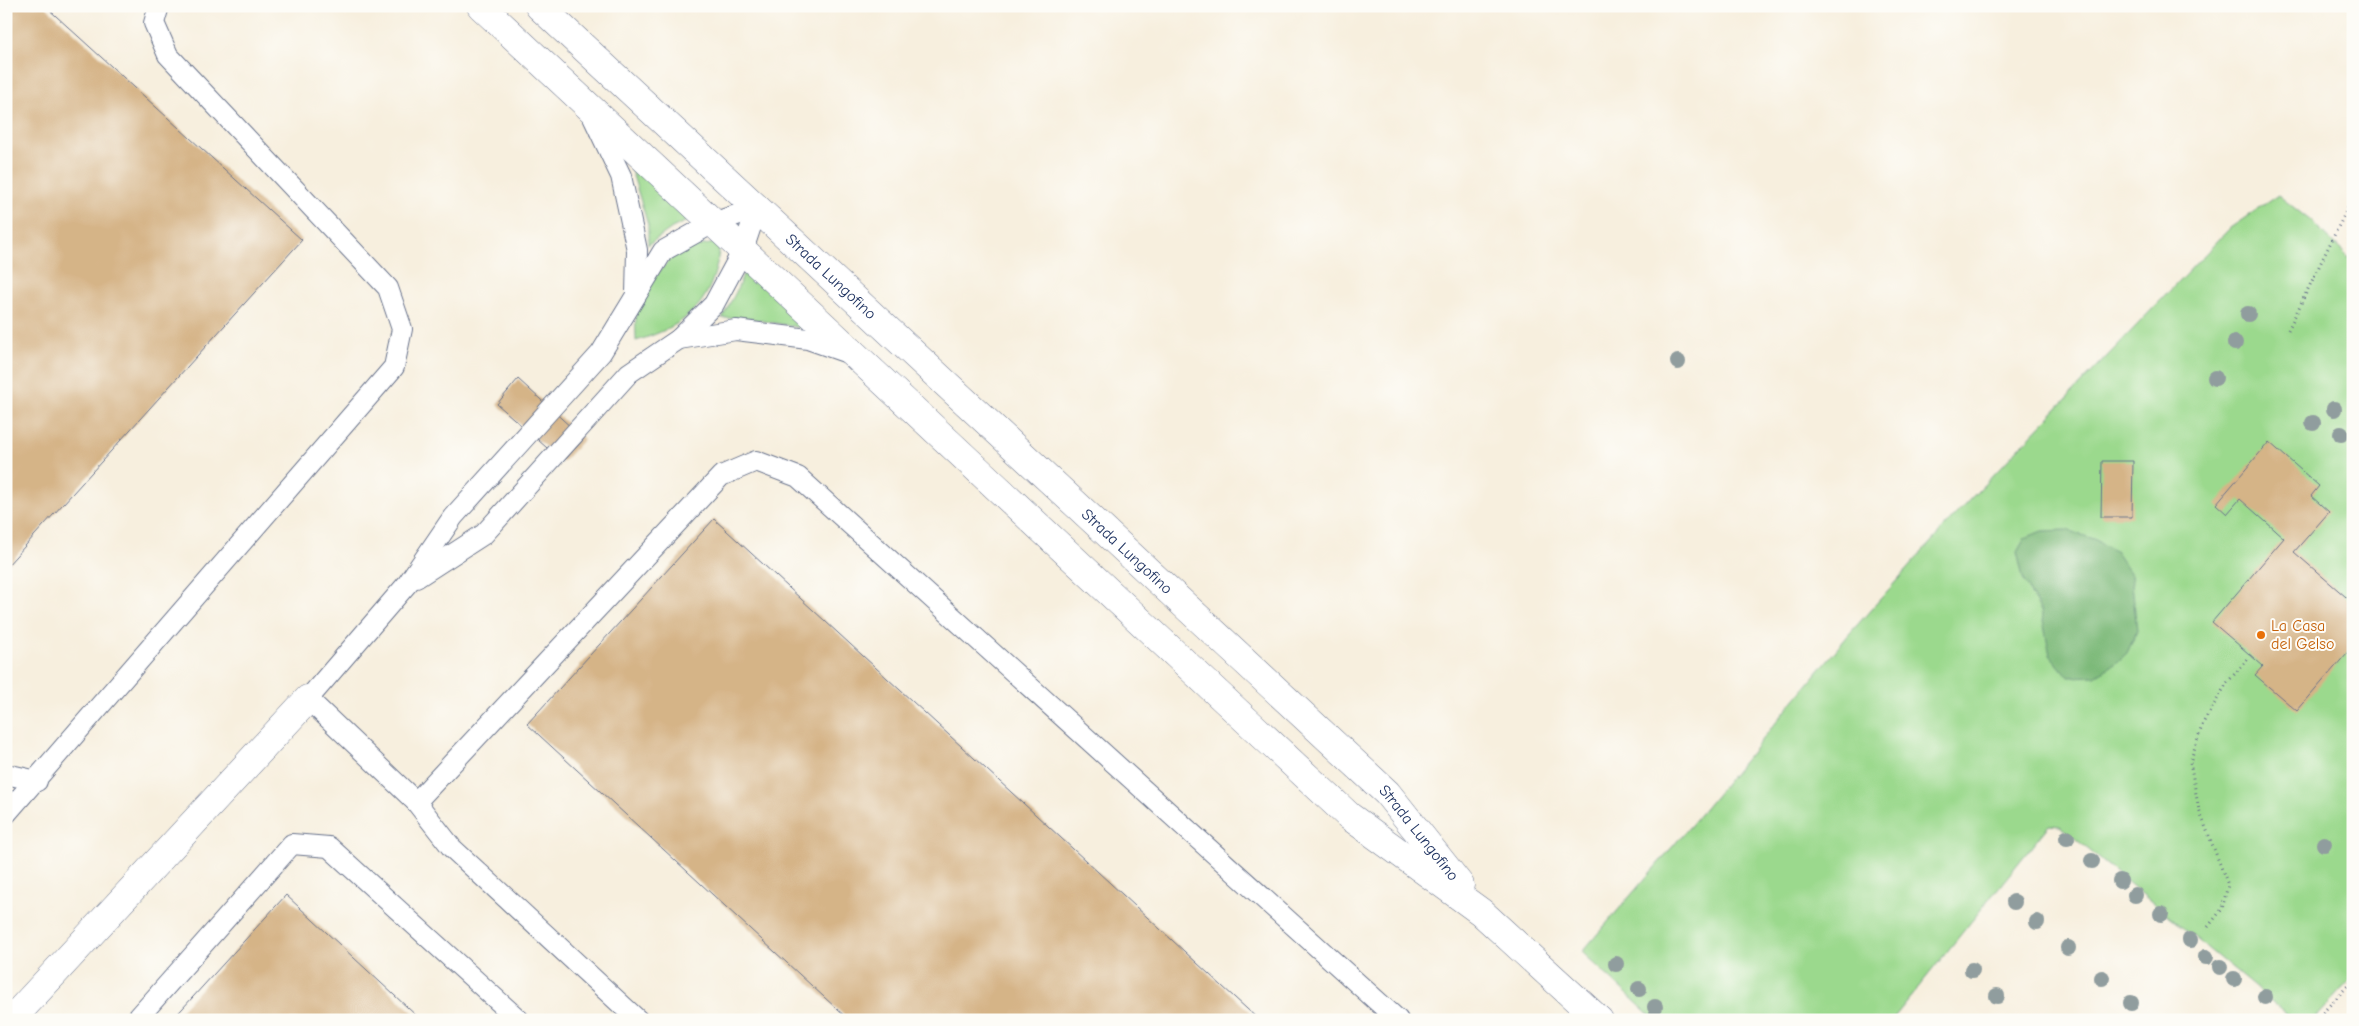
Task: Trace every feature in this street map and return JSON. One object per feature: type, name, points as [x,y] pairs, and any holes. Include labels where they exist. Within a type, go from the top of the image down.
[{"type":"main road","name":"Strada Lungofino","points":[[481,6],[1349,816],[1481,912],[1599,1020]]},
{"type":"main road","name":"Strada Lungofino","points":[[539,6],[1387,793],[1481,912]]},
{"type":"main road","points":[[11,1020],[308,698]]},
{"type":"lane","points":[[6,814],[37,781],[394,368],[402,329],[388,288],[168,55],[154,23],[159,6]]},
{"type":"lane","points":[[588,106],[621,176],[637,250],[636,297]]},
{"type":"lane","points":[[638,1020],[452,848],[416,802],[308,698],[408,583],[453,517],[601,353],[663,251],[713,223],[757,208]]},
{"type":"lane","points":[[408,583],[484,534],[629,373],[679,339],[714,304],[743,250],[757,208]]},
{"type":"lane","points":[[679,339],[736,330],[808,339],[856,356]]},
{"type":"lane","points":[[416,802],[721,476],[756,461],[798,477],[1398,1020]]},
{"type":"lane","points":[[6,774],[37,781]]},
{"type":"lane","points":[[136,1020],[292,844],[329,847],[519,1020]]},
{"type":"path","points":[[2288,330],[2353,197]]},
{"type":"path","points":[[2208,927],[2222,909],[2228,885],[2199,810],[2190,762],[2203,723],[2227,683],[2250,655]]},
{"type":"path","points":[[2316,1020],[2353,980]]},
{"type":"green space","points":[[628,159],[693,218],[672,228],[648,245],[648,225]]},
{"type":"green space","points":[[2278,195],[2311,221],[2349,258],[2353,251],[2353,977],[2313,1020],[2294,1020],[2060,826],[2049,825],[1892,1020],[1655,1020],[1582,952],[1692,824],[1850,633],[1956,514],[2230,228]]},
{"type":"green space","points":[[720,242],[712,280],[706,295],[697,307],[672,327],[636,341],[638,309],[645,292],[656,275],[669,261],[685,250]]},
{"type":"green space","points":[[746,267],[811,326],[802,328],[747,318],[722,318],[736,292]]},
{"type":"green space","points":[[2067,530],[2094,539],[2115,551],[2131,574],[2137,631],[2127,653],[2115,664],[2095,676],[2068,677],[2050,655],[2041,611],[2024,582],[2017,552],[2025,538],[2042,531]]},
{"type":"building","points":[[6,6],[45,6],[302,240],[6,567]]},
{"type":"building","points":[[518,379],[584,439],[563,462],[497,404]]},
{"type":"building","points":[[2269,442],[2319,486],[2311,496],[2329,512],[2294,552],[2353,603],[2353,646],[2297,711],[2255,675],[2263,666],[2212,622],[2284,538],[2240,499],[2227,514],[2216,504]]},
{"type":"building","points":[[2102,461],[2133,461],[2132,517],[2101,517]]},
{"type":"building","points":[[714,519],[1259,1020],[849,1020],[527,724]]},
{"type":"building","points":[[286,895],[421,1020],[172,1020]]},
{"type":"place","name":"La Casa del Gelso","points":[[2261,635]]}]
